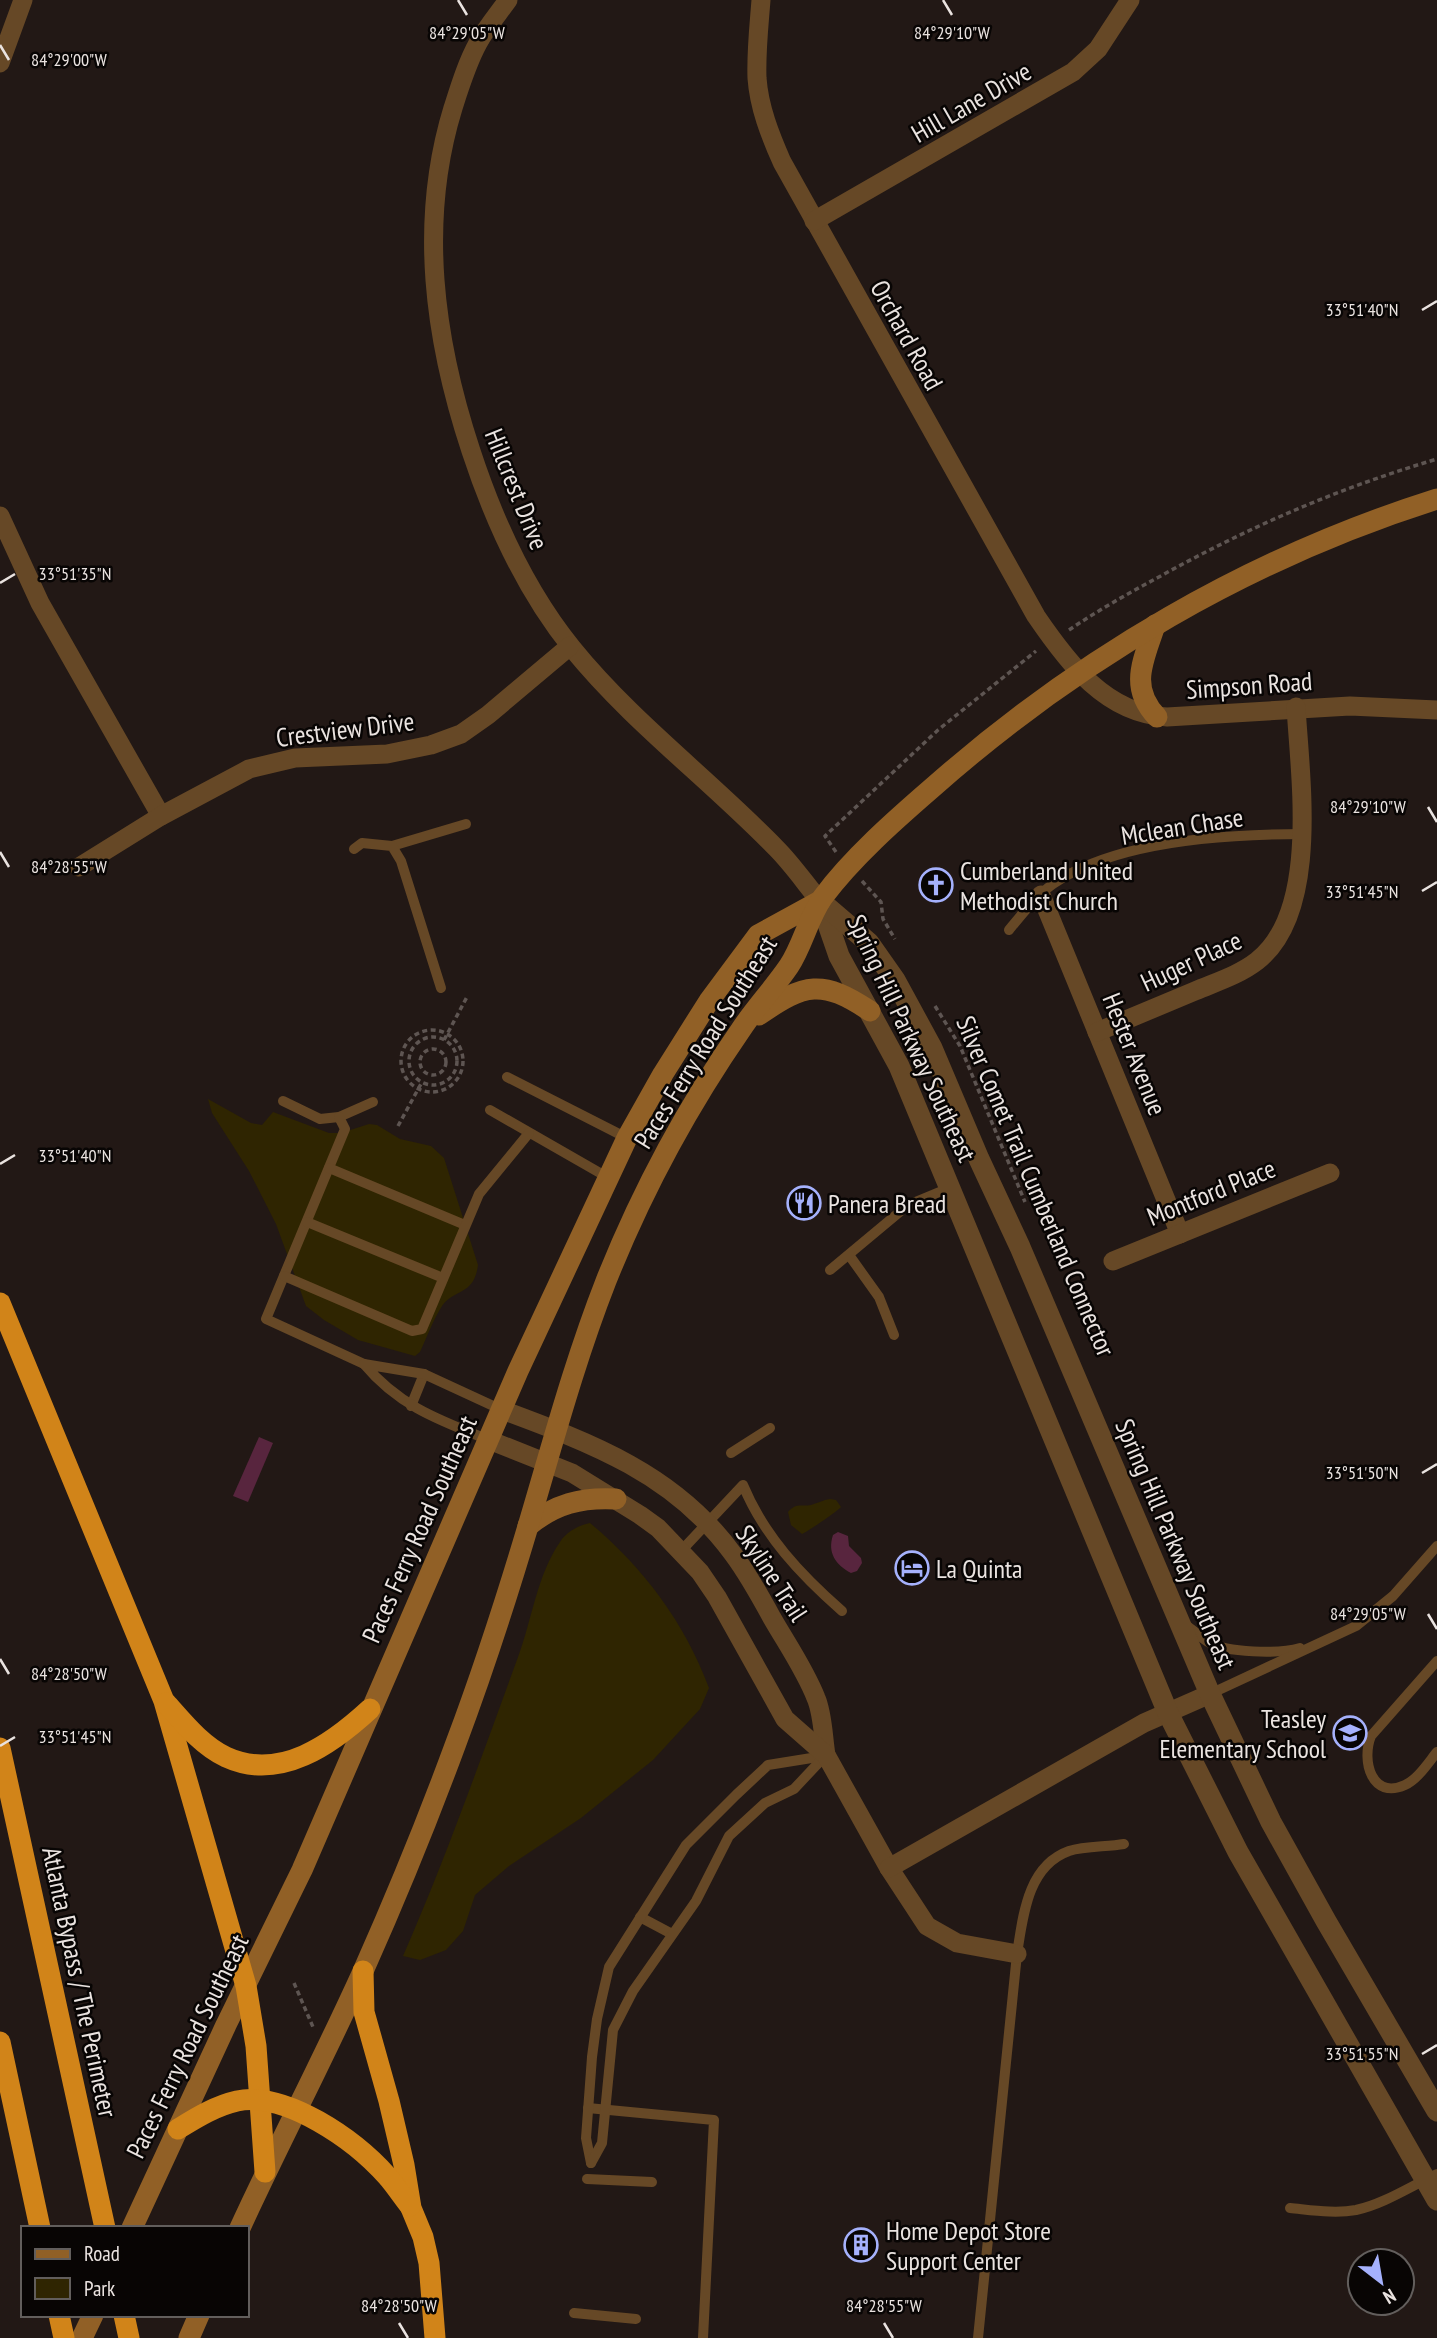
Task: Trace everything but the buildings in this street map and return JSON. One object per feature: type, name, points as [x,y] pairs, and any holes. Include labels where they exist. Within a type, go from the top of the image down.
[{"type":"highway","points":[[0,1303],[164,1701],[246,1986],[261,2099],[265,2172]]},
{"type":"highway","points":[[164,1701],[206,1744],[226,1757],[265,1764],[299,1758],[314,1752],[342,1734],[370,1709]]},
{"type":"highway","name":"Atlanta Bypass / The Perimeter","points":[[0,1748],[105,2226]]},
{"type":"highway","points":[[363,1971],[364,2012],[392,2113],[411,2208],[423,2237],[429,2263],[435,2338]]},
{"type":"highway","points":[[0,2042],[40,2226]]},
{"type":"highway","points":[[178,2129],[219,2107],[237,2101],[261,2099],[296,2109],[371,2160],[387,2175],[411,2208]]},
{"type":"highway","points":[[59,2317],[64,2338]]},
{"type":"highway","points":[[124,2317],[129,2338]]},
{"type":"main road","name":"Paces Ferry Road Southeast","points":[[241,2226],[363,1971],[412,1856],[488,1652],[589,1326],[627,1231],[713,1071],[743,1026],[792,962],[820,901],[902,814],[1000,730],[1080,672],[1193,603],[1295,552],[1401,510],[1437,499]]},
{"type":"main road","points":[[1155,625],[1140,672],[1140,689],[1146,704],[1157,717]]},
{"type":"main road","name":"Paces Ferry Road Southeast","points":[[133,2226],[226,2025],[302,1870],[502,1409],[627,1138],[709,1001],[758,935],[820,901]]},
{"type":"main road","points":[[743,1026],[789,994],[810,988],[831,990],[850,998],[870,1012]]},
{"type":"main road","points":[[528,1526],[552,1508],[566,1503],[595,1498],[616,1499]]},
{"type":"main road","points":[[82,2338],[92,2317]]},
{"type":"main road","points":[[189,2338],[198,2317]]},
{"type":"street","points":[[0,63],[23,0]]},
{"type":"street","name":"Hillcrest Drive","points":[[508,0],[477,44],[456,97],[442,143],[435,188],[433,266],[442,340],[452,388],[479,474],[507,544],[545,610],[570,646],[601,683],[636,718],[777,848],[820,901]]},
{"type":"street","name":"Orchard Road","points":[[761,0],[757,77],[761,105],[782,162],[1023,593],[1053,640],[1080,672]]},
{"type":"street","name":"Hill Lane Drive","points":[[814,221],[1073,72],[1098,49],[1130,0]]},
{"type":"street","points":[[0,516],[40,603],[160,816]]},
{"type":"street","name":"Crestview Drive","points":[[79,867],[160,816],[249,769],[295,758],[387,754],[431,745],[461,734],[488,715],[570,646]]},
{"type":"street","name":"Simpson Road","points":[[1080,672],[1126,709],[1157,717],[1297,707],[1350,706],[1437,710]]},
{"type":"street","name":"Huger Place","points":[[1097,1032],[1238,973],[1263,957],[1275,942],[1286,920],[1304,834],[1297,707]]},
{"type":"street","name":"Hester Avenue","points":[[1041,895],[1180,1234]]},
{"type":"street","name":"Spring Hill Parkway Southeast","points":[[820,901],[839,956],[900,1066],[1168,1713],[1238,1852],[1431,2177],[1437,2200]]},
{"type":"street","name":"Spring Hill Parkway Southeast","points":[[820,901],[869,943],[895,980],[932,1048],[1020,1247],[1210,1694],[1271,1822],[1437,2111]]},
{"type":"street","name":"Montford Place","points":[[1113,1261],[1329,1172]]},
{"type":"street","name":"Skyline Trail","points":[[502,1409],[586,1441],[638,1468],[676,1494],[707,1523],[750,1579],[817,1699],[826,1755]]},
{"type":"street","name":"Skyline Trail","points":[[489,1440],[572,1474],[616,1499],[658,1528],[700,1572],[785,1719],[826,1755],[889,1868],[927,1926],[957,1943],[1017,1954]]},
{"type":"street","points":[[889,1868],[1144,1723],[1210,1694]]},
{"type":"lane","points":[[354,849],[362,843],[392,846],[466,824]]},
{"type":"lane","name":"Mclean Chase","points":[[1009,930],[1041,895],[1068,875],[1088,865],[1154,846],[1227,838],[1304,834]]},
{"type":"lane","points":[[392,846],[401,861],[441,988]]},
{"type":"lane","points":[[507,1077],[627,1138]]},
{"type":"lane","points":[[283,1101],[320,1119],[339,1118],[373,1102]]},
{"type":"lane","points":[[490,1110],[607,1177]]},
{"type":"lane","points":[[339,1118],[345,1129],[266,1319],[364,1364],[424,1374],[502,1409]]},
{"type":"lane","points":[[284,1276],[412,1331],[422,1329],[479,1194],[529,1133]]},
{"type":"lane","points":[[329,1168],[465,1225]]},
{"type":"lane","points":[[830,1270],[908,1205],[950,1188]]},
{"type":"lane","points":[[307,1222],[443,1279]]},
{"type":"lane","points":[[849,1255],[879,1297],[894,1335]]},
{"type":"lane","points":[[364,1364],[381,1384],[411,1406],[489,1440]]},
{"type":"lane","points":[[411,1406],[424,1374]]},
{"type":"lane","points":[[731,1453],[770,1427]]},
{"type":"lane","points":[[681,1551],[743,1485],[755,1514],[805,1579],[842,1611]]},
{"type":"lane","points":[[1421,1564],[1437,1538]]},
{"type":"lane","points":[[1210,1694],[1334,1638],[1374,1613],[1393,1596],[1437,1546]]},
{"type":"lane","points":[[1178,1619],[1210,1643],[1244,1651],[1292,1650],[1334,1638]]},
{"type":"lane","points":[[1437,1661],[1371,1736],[1366,1749],[1367,1763],[1379,1783],[1386,1788],[1413,1780],[1437,1752]]},
{"type":"lane","points":[[826,1755],[794,1789],[765,1803],[729,1836],[696,1901],[633,1992],[613,2029],[602,2143],[591,2163],[586,2138],[588,2108],[597,2019],[608,1967],[686,1845],[768,1765],[826,1755]]},
{"type":"lane","points":[[978,2338],[1017,1954],[1024,1911],[1034,1881],[1051,1862],[1069,1852],[1124,1844]]},
{"type":"lane","points":[[640,1917],[672,1934]]},
{"type":"lane","points":[[588,2108],[714,2120],[703,2338]]},
{"type":"lane","points":[[1290,2208],[1336,2212],[1356,2210],[1431,2177]]},
{"type":"lane","points":[[587,2179],[652,2182]]},
{"type":"lane","points":[[573,2313],[636,2319]]},
{"type":"path","points":[[897,942],[883,919],[881,902],[849,868],[825,836],[938,730],[997,681],[1053,640],[1118,600],[1244,531],[1387,474],[1437,459]]},
{"type":"path","points":[[444,1040],[468,995]]},
{"type":"path","name":"Silver Comet Trail Cumberland Connector","points":[[932,1000],[960,1046],[1027,1207]]},
{"type":"path","points":[[430,1030],[447,1034],[456,1041],[464,1059],[459,1077],[442,1090],[431,1092],[411,1084],[402,1065],[406,1044],[421,1032],[430,1030]]},
{"type":"path","points":[[431,1038],[433,1049]]},
{"type":"path","points":[[431,1038],[444,1040],[454,1050],[456,1057],[453,1073],[442,1083],[434,1085],[422,1082],[412,1072],[409,1062],[412,1048],[418,1042],[431,1038]]},
{"type":"path","points":[[421,1068],[422,1055],[433,1049]]},
{"type":"path","points":[[421,1068],[431,1075],[439,1074],[445,1068],[444,1055],[433,1049]]},
{"type":"path","points":[[412,1072],[421,1068]]},
{"type":"path","points":[[445,1068],[453,1073]]},
{"type":"path","points":[[398,1126],[422,1082]]},
{"type":"path","points":[[294,1983],[315,2033]]},
{"type":"green space","points":[[208,1099],[251,1123],[262,1125],[273,1112],[329,1133],[341,1133],[369,1124],[377,1125],[400,1139],[431,1146],[444,1158],[478,1265],[473,1282],[442,1306],[420,1352],[415,1356],[358,1340],[306,1306],[276,1224],[249,1171],[212,1113]]},
{"type":"green space","points":[[836,1500],[841,1507],[816,1526],[802,1534],[791,1525],[788,1512],[794,1507]]},
{"type":"green space","points":[[590,1523],[645,1577],[675,1619],[709,1688],[700,1709],[653,1760],[581,1818],[509,1866],[475,1895],[463,1931],[446,1950],[420,1960],[403,1956],[477,1770],[552,1555],[566,1535],[577,1527]]},
{"type":"shaded area","points":[[259,1437],[273,1443],[248,1502],[233,1496]]},
{"type":"shaded area","points":[[838,1532],[848,1536],[849,1546],[861,1558],[862,1563],[857,1571],[851,1573],[834,1558],[831,1541],[833,1535]]},
{"type":"place","name":"Cumberland United Methodist Church","points":[[936,885]]},
{"type":"place","name":"Panera Bread","points":[[804,1203]]},
{"type":"place","name":"La Quinta","points":[[912,1568]]},
{"type":"place","name":"Teasley Elementary School","points":[[1350,1733]]},
{"type":"place","name":"Home Depot Store Support Center","points":[[861,2245]]}]
